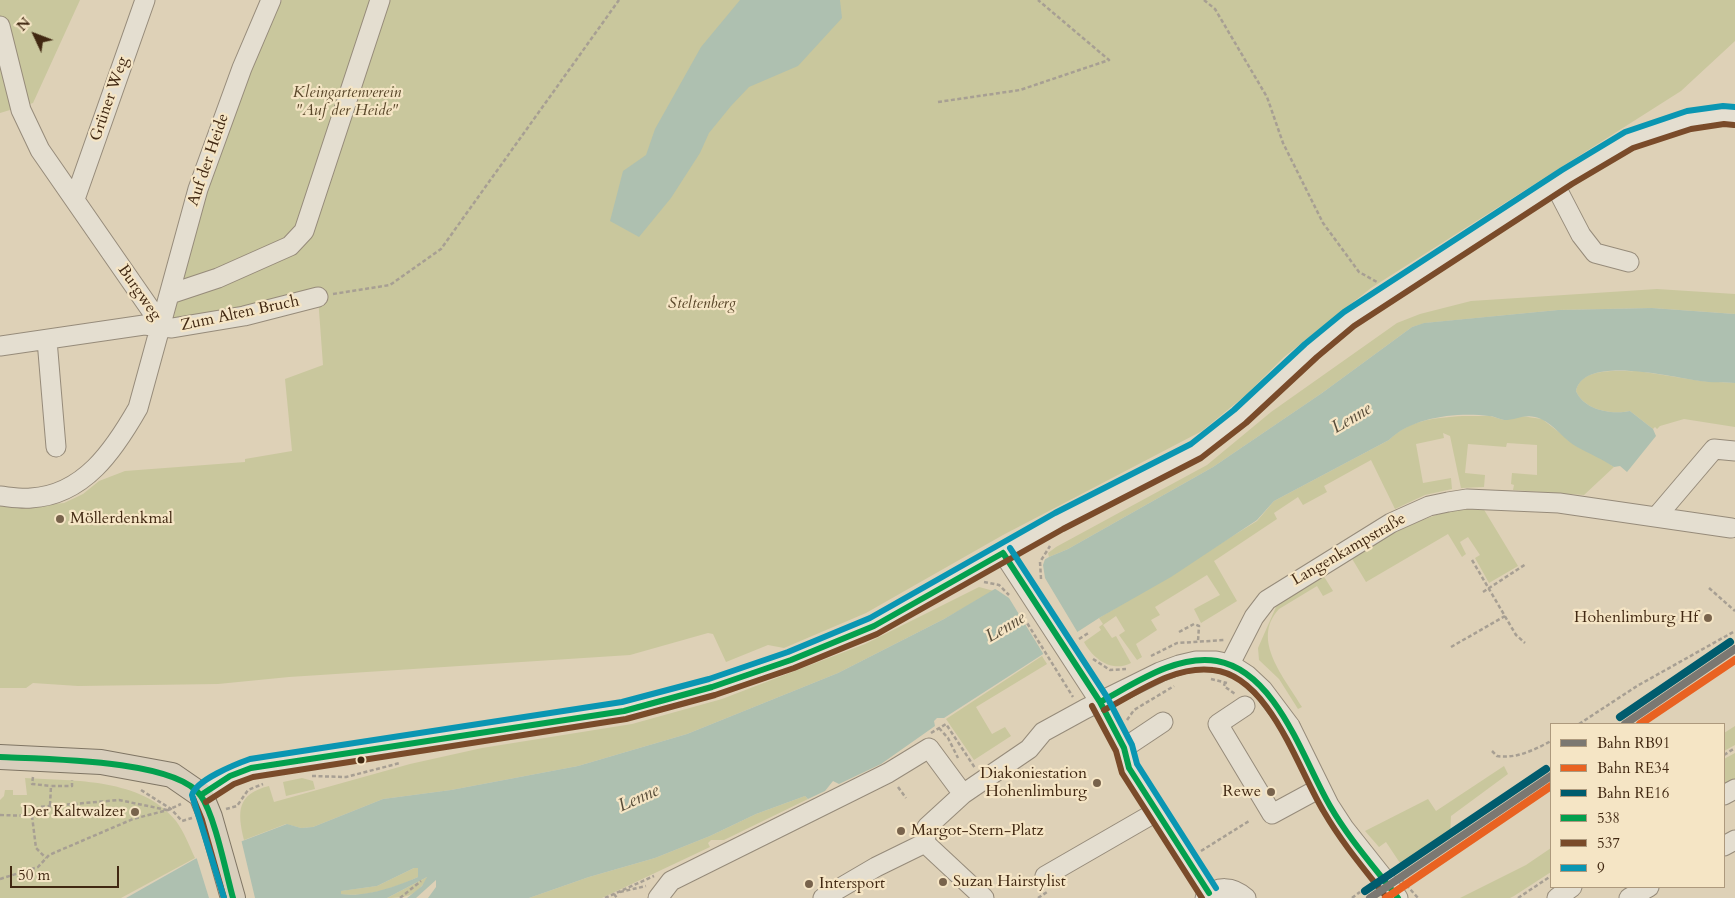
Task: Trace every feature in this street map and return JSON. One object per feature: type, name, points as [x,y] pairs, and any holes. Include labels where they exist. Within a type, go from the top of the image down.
[{"type":"main road","points":[[0,757],[130,766],[172,775],[207,808],[233,898]]},
{"type":"street","name":"Grüner Weg","points":[[75,198],[145,0]]},
{"type":"street","name":"Auf der Heide","points":[[162,326],[208,157],[242,68],[272,0]]},
{"type":"street","points":[[170,294],[218,278],[290,246],[304,232],[380,0]]},
{"type":"street","name":"Burgweg","points":[[0,26],[21,110],[40,150],[162,326],[138,408],[123,435],[99,466],[68,490],[49,496],[30,498],[0,496]]},
{"type":"street","points":[[207,808],[230,776],[251,768],[624,711],[712,687],[790,660],[874,626],[1007,559],[1140,477],[1196,451],[1240,417],[1334,331],[1390,290],[1629,140],[1689,120],[1735,112]]},
{"type":"street","points":[[1555,185],[1581,235],[1595,253],[1628,262]]},
{"type":"street","name":"Zum Alten Bruch","points":[[0,346],[144,325],[172,328],[244,316],[318,297]]},
{"type":"street","points":[[47,340],[56,447]]},
{"type":"street","points":[[1657,516],[1714,449],[1735,451]]},
{"type":"street","name":"Langenkampstraße","points":[[1228,673],[1254,617],[1267,600],[1391,523],[1429,506],[1467,499],[1559,503],[1731,528]]},
{"type":"street","points":[[1007,559],[1100,702],[1124,748],[1129,768],[1207,896],[1216,890],[1232,889],[1246,898]]},
{"type":"street","points":[[925,843],[927,827],[963,794],[1029,749],[1043,732],[1082,710],[1160,672],[1179,665],[1216,661],[1228,673],[1247,675],[1263,690],[1290,726],[1320,788],[1344,828],[1398,898]]},
{"type":"street","points":[[1245,706],[1218,724],[1272,814],[1320,788]]},
{"type":"street","points":[[1124,748],[1163,722]]},
{"type":"street","points":[[658,898],[671,880],[888,773],[929,748],[963,794]]},
{"type":"street","points":[[1045,876],[1156,812]]},
{"type":"street","points":[[823,898],[925,843]]},
{"type":"street","points":[[925,843],[984,898]]},
{"type":"street","points":[[1629,898],[1647,888]]},
{"type":"path","points":[[318,297],[390,285],[441,249],[618,0]]},
{"type":"path","points":[[938,102],[1020,90],[1109,60],[1038,0]]},
{"type":"path","points":[[1204,0],[1215,9],[1267,97],[1283,142],[1323,223],[1360,272],[1390,290]]},
{"type":"path","points":[[1046,587],[1041,578],[1040,562],[1048,548]]},
{"type":"path","points":[[1472,560],[1516,635],[1525,643]]},
{"type":"path","points":[[1482,592],[1526,564]]},
{"type":"path","points":[[980,582],[998,586],[1011,598]]},
{"type":"path","points":[[1709,588],[1735,611]]},
{"type":"path","points":[[1021,613],[1063,646],[1082,710]]},
{"type":"path","points":[[1451,648],[1505,616]]},
{"type":"path","points":[[1179,632],[1194,624],[1200,626],[1198,641]]},
{"type":"path","points":[[1582,723],[1637,686],[1735,631]]},
{"type":"path","points":[[1063,646],[1090,632]]},
{"type":"path","points":[[1205,678],[1228,673]]},
{"type":"path","points":[[1228,673],[1230,684]]},
{"type":"path","points":[[1227,688],[1224,686],[1228,673]]},
{"type":"path","points":[[1127,724],[1130,714],[1134,710],[1176,684]]},
{"type":"path","points":[[1492,751],[1497,756],[1506,757],[1528,752],[1550,741]]},
{"type":"path","points":[[26,773],[33,774],[32,784],[51,786],[72,786],[72,776]]},
{"type":"path","points":[[50,804],[51,786]]},
{"type":"path","points":[[140,789],[171,809],[182,821],[207,808]]},
{"type":"path","points":[[0,880],[38,868],[46,858],[133,818],[168,810],[120,800],[50,804],[39,807],[32,816],[36,848],[46,858]]},
{"type":"path","points":[[0,816],[32,816]]},
{"type":"path","points":[[1195,855],[1248,821]]},
{"type":"path","points":[[1518,898],[1550,877]]},
{"type":"path","points":[[612,898],[614,894],[671,880]]},
{"type":"path","points":[[400,898],[421,881]]},
{"type":"path","points":[[1352,898],[1360,892]]},
{"type":"path","points":[[614,894],[617,898]]},
{"type":"green space","points":[[0,0],[80,0],[33,103],[0,113]]},
{"type":"green space","name":"Steltenberg","points":[[282,0],[1735,0],[1735,41],[1681,91],[1371,288],[1284,357],[1247,394],[1202,431],[1003,535],[866,613],[784,648],[768,645],[726,662],[713,634],[708,633],[630,655],[289,677],[218,684],[78,686],[33,683],[26,688],[0,688],[0,502],[45,505],[64,503],[83,494],[99,481],[125,471],[245,462],[245,459],[292,451],[285,379],[323,365],[318,297],[172,325],[192,241],[217,159],[246,78]]},
{"type":"green space","points":[[1657,289],[1735,294],[1735,314],[1652,308],[1558,310],[1425,323],[1412,327],[1322,393],[1213,467],[1068,549],[1049,557],[1048,553],[1056,547],[1207,465],[1271,412],[1397,323],[1420,314],[1471,301]]},
{"type":"green space","points":[[1611,371],[1638,371],[1701,381],[1735,383],[1735,427],[1684,419],[1653,429],[1630,411],[1615,412],[1592,407],[1585,403],[1576,391],[1579,383],[1585,377],[1593,374]]},
{"type":"green space","points":[[1463,416],[1490,416],[1504,420],[1521,416],[1542,419],[1578,447],[1595,454],[1614,467],[1584,495],[1513,490],[1514,485],[1511,484],[1512,473],[1537,475],[1537,445],[1507,443],[1506,447],[1468,444],[1465,473],[1485,475],[1484,487],[1461,488],[1450,436],[1443,433],[1444,438],[1416,444],[1423,483],[1451,478],[1452,489],[1425,495],[1395,509],[1371,460],[1324,486],[1327,492],[1303,505],[1298,497],[1274,513],[1277,519],[1214,561],[1237,601],[1201,623],[1194,609],[1220,595],[1207,575],[1155,607],[1160,615],[1151,620],[1157,630],[1136,644],[1142,657],[1137,660],[1119,635],[1125,631],[1116,616],[1103,625],[1112,638],[1116,636],[1131,663],[1124,666],[1104,663],[1092,654],[1084,642],[1101,630],[1099,627],[1103,624],[1099,618],[1257,521],[1274,501],[1389,440],[1405,428],[1423,421]]},
{"type":"green space","points":[[1483,508],[1518,566],[1489,583],[1475,558],[1480,555],[1468,537],[1460,542],[1466,554],[1462,557],[1448,534],[1366,582],[1351,557],[1399,531],[1430,517],[1446,512]]},
{"type":"green space","points":[[1323,575],[1333,591],[1323,596],[1317,586],[1279,609],[1271,621],[1268,633],[1273,659],[1302,707],[1298,709],[1279,679],[1259,660],[1258,648],[1276,607],[1287,596]]},
{"type":"green space","points":[[979,587],[994,591],[944,619],[838,673],[687,734],[578,766],[451,790],[383,799],[313,827],[301,828],[286,824],[244,840],[240,812],[245,799],[258,789],[269,786],[274,802],[410,764],[482,748],[632,724],[722,699],[865,644]]},
{"type":"green space","points":[[1042,656],[1047,664],[976,707],[992,734],[1005,727],[1011,736],[974,760],[946,719]]},
{"type":"green space","points":[[1735,726],[1735,745],[1725,750],[1725,732]]},
{"type":"green space","points":[[1735,753],[1735,779],[1725,785],[1725,758]]},
{"type":"green space","points":[[1504,766],[1508,774],[1451,816],[1450,835],[1402,866],[1386,842],[1379,847],[1365,831],[1428,799],[1436,811]]},
{"type":"green space","points":[[25,778],[106,784],[126,789],[145,797],[162,807],[176,821],[195,858],[121,898],[0,898],[0,800],[4,796],[5,790],[13,790],[13,795],[27,795]]},
{"type":"green space","points":[[302,778],[313,781],[315,789],[286,796],[283,782]]},
{"type":"green space","points":[[805,796],[808,799],[724,840],[711,840],[708,843],[710,847],[602,898],[529,898],[589,877],[655,858],[710,836],[756,814]]},
{"type":"green space","points":[[1550,849],[1550,873],[1514,896],[1510,898],[1460,898],[1526,865]]},
{"type":"green space","points":[[414,868],[418,868],[418,877],[381,891],[350,895],[341,894],[340,891],[377,886]]},
{"type":"green space","points":[[429,876],[412,894],[387,898]]},
{"type":"water","points":[[740,0],[840,0],[842,18],[798,66],[749,87],[731,106],[709,133],[700,153],[671,198],[639,237],[610,221],[623,171],[646,155],[655,129],[701,47]]},
{"type":"water","name":"Lenne","points":[[1652,308],[1735,314],[1735,383],[1704,382],[1631,371],[1595,373],[1583,380],[1576,391],[1585,403],[1599,410],[1630,411],[1653,429],[1656,436],[1627,472],[1620,466],[1614,467],[1577,447],[1551,425],[1536,417],[1527,416],[1504,420],[1491,416],[1449,416],[1422,421],[1410,426],[1389,440],[1274,501],[1257,520],[1171,577],[1099,618],[944,718],[937,718],[934,721],[935,726],[881,764],[839,784],[833,781],[825,791],[808,799],[805,796],[756,814],[710,836],[655,858],[589,877],[529,898],[428,898],[436,887],[436,880],[416,898],[407,898],[422,886],[427,877],[387,898],[126,898],[195,859],[287,824],[301,828],[313,827],[383,799],[451,790],[578,766],[687,734],[838,673],[944,619],[1049,557],[1068,549],[1213,467],[1322,393],[1412,327],[1424,323],[1558,310]],"holes":[[[414,868],[418,868],[418,877],[401,884],[370,893],[341,894],[341,891],[377,886]]]},
{"type":"pier","points":[[1046,556],[1043,565],[1045,578],[1078,633],[1044,655],[1009,598],[994,588]]},
{"type":"pier","points":[[241,839],[255,898],[209,898],[196,856]]},
{"type":"rail line","name":"RE16","points":[[1620,717],[1730,642]]},
{"type":"rail line","name":"RB91","points":[[1626,723],[1735,649]]},
{"type":"rail line","name":"RE34","points":[[1641,723],[1735,660]]},
{"type":"rail line","name":"RE16","points":[[1365,891],[1546,769]]},
{"type":"rail line","name":"RB91","points":[[1370,898],[1550,777]]},
{"type":"rail line","name":"RE34","points":[[1386,898],[1550,787]]},
{"type":"transit line","name":"9","points":[[224,898],[192,795],[195,789],[217,773],[250,759],[622,702],[709,679],[788,652],[870,618],[1055,513],[1191,444],[1234,410],[1305,344],[1344,312],[1562,170],[1625,132],[1687,111],[1723,106],[1735,107]]},
{"type":"transit line","name":"537","points":[[206,802],[234,784],[253,777],[626,719],[715,695],[794,668],[877,634],[1063,529],[1201,458],[1246,423],[1317,357],[1354,326],[1572,184],[1633,148],[1691,129],[1724,124],[1734,125]]},
{"type":"transit line","name":"9","points":[[1010,548],[1107,697],[1132,745],[1137,764],[1216,888]]},
{"type":"transit line","name":"538","points":[[1003,553],[1100,702],[1124,748],[1129,768],[1209,893]]},
{"type":"transit line","name":"538","points":[[201,795],[230,776],[251,768],[624,711],[712,687],[791,660],[874,626],[1003,553]]},
{"type":"transit line","name":"538","points":[[1100,702],[1156,672],[1186,662],[1217,661],[1238,669],[1256,682],[1286,720],[1337,818],[1398,898]]},
{"type":"transit line","name":"537","points":[[1104,710],[1156,682],[1184,672],[1213,670],[1233,676],[1251,689],[1266,706],[1280,728],[1314,794],[1338,835],[1387,898]]},
{"type":"transit line","name":"537","points":[[1092,706],[1116,751],[1122,773],[1202,898]]},
{"type":"transit line","name":"538","points":[[0,757],[108,763],[166,775],[187,784],[201,796],[211,817],[233,898]]},
{"type":"transit line","name":"537","points":[[193,798],[202,820],[224,898]]},
{"type":"place","name":"Möllerdenkmal","points":[[60,519]]},
{"type":"place","name":"Hohenlimburg Hf","points":[[1708,618]]},
{"type":"place","name":"Diakoniestation Hohenlimburg","points":[[1097,783]]},
{"type":"place","name":"Rewe","points":[[1271,792]]},
{"type":"place","name":"Der Kaltwalzer","points":[[135,812]]},
{"type":"place","name":"Margot-Stern-Platz","points":[[901,831]]},
{"type":"place","name":"Suzan Hairstylist","points":[[943,882]]},
{"type":"place","name":"Intersport","points":[[809,884]]},
{"type":"park label","name":"Kleingartenverein \"Auf der Heide\"","points":[[347,102]]}]
